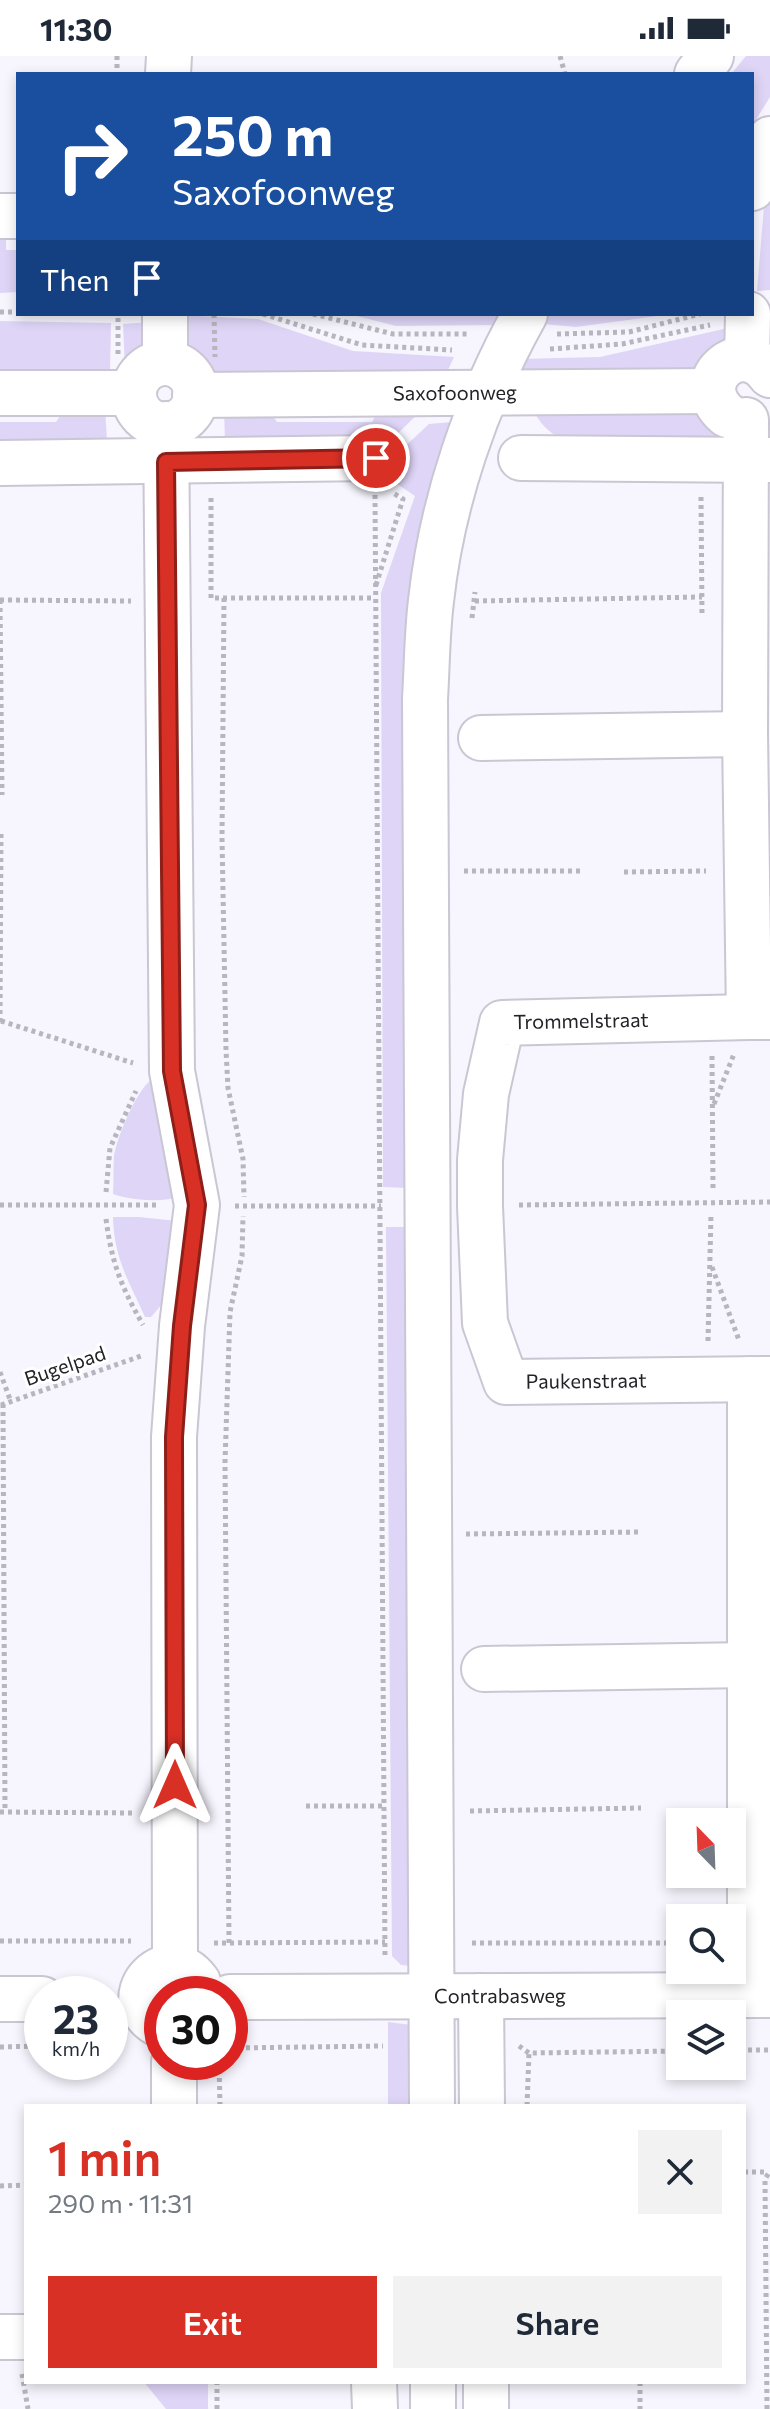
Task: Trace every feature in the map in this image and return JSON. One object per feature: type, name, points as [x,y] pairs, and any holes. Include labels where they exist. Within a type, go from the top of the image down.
[{"type":"street","points":[[699,72],[711,56]]},
{"type":"street","points":[[754,176],[770,139]]},
{"type":"street","points":[[165,316],[165,363]]},
{"type":"street","points":[[748,316],[758,367],[725,365],[716,376],[713,391],[716,405],[758,436]]},
{"type":"street","points":[[432,2104],[425,699],[431,601],[446,514],[475,415],[504,352],[540,324]]},
{"type":"street","points":[[138,2007],[148,1978],[180,1961],[174,1437],[182,1326],[197,1205],[172,1071],[176,427],[195,387],[181,368],[165,363],[146,369],[137,380],[134,393],[140,413],[152,422],[176,427]]},
{"type":"street","name":"Saxofoonweg","points":[[0,463],[176,427],[488,391],[713,391]]},
{"type":"street","points":[[0,393],[134,393]]},
{"type":"street","name":"Saxofoonweg","points":[[176,427],[376,469]]},
{"type":"street","points":[[521,458],[700,460],[758,436]]},
{"type":"street","points":[[751,1029],[745,734],[758,436]]},
{"type":"street","points":[[481,738],[745,734]]},
{"type":"street","name":"Trommelstraat","points":[[480,1206],[480,1160],[486,1094],[502,1023],[751,1029]]},
{"type":"street","name":"Paukenstraat","points":[[480,1206],[485,1323],[506,1382],[755,1371]]},
{"type":"street","points":[[755,1371],[750,1665],[760,1995]]},
{"type":"street","points":[[484,1669],[750,1665]]},
{"type":"street","name":"Contrabasweg","points":[[248,1997],[760,1995]]},
{"type":"street","points":[[481,1996],[482,2104]]},
{"type":"street","points":[[0,1999],[24,1999]]},
{"type":"street","points":[[174,2080],[174,2104]]},
{"type":"street","points":[[0,2337],[24,2337]]},
{"type":"street","points":[[374,2384],[375,2409]]},
{"type":"street","points":[[433,2384],[433,2409]]},
{"type":"street","points":[[486,2384],[486,2409]]},
{"type":"path","points":[[321,316],[393,334],[475,334]]},
{"type":"path","points":[[540,324],[629,332],[692,316]]},
{"type":"path","points":[[700,460],[703,627]]},
{"type":"path","points":[[376,469],[384,1971]]},
{"type":"path","points":[[375,594],[403,499],[376,469]]},
{"type":"path","points":[[211,598],[375,594]]},
{"type":"path","points":[[475,601],[702,597]]},
{"type":"path","points":[[224,598],[222,838],[226,1050],[228,1088],[243,1159],[244,1197]]},
{"type":"path","points":[[2,795],[0,600],[141,601]]},
{"type":"path","points":[[1,833],[0,1022],[141,1065],[172,1071]]},
{"type":"path","points":[[462,871],[583,871]]},
{"type":"path","points":[[624,872],[706,871],[707,887]]},
{"type":"path","points":[[713,1107],[751,1029]]},
{"type":"path","points":[[712,1052],[713,1188]]},
{"type":"path","points":[[708,1352],[711,1214]]},
{"type":"path","points":[[229,1943],[225,1446],[230,1312],[242,1256],[243,1216]]},
{"type":"path","points":[[710,1261],[755,1371]]},
{"type":"path","name":"Bugelpad","points":[[2,1405],[141,1356]]},
{"type":"path","points":[[0,1372],[11,1402]]},
{"type":"path","points":[[2,1405],[2,1812],[148,1813]]},
{"type":"path","points":[[466,1534],[641,1532]]},
{"type":"path","points":[[306,1806],[384,1806]]},
{"type":"path","points":[[470,1811],[641,1808]]},
{"type":"path","points":[[0,1941],[180,1961],[229,1943],[385,1942]]},
{"type":"path","points":[[472,1943],[666,1943]]},
{"type":"path","points":[[512,2041],[529,2053],[666,2051]]},
{"type":"path","points":[[0,2047],[24,2046]]},
{"type":"path","points":[[248,2048],[383,2046]]},
{"type":"path","points":[[746,2050],[770,2050]]},
{"type":"path","points":[[527,2104],[529,2053]]},
{"type":"path","points":[[219,2080],[220,2104]]},
{"type":"path","points":[[746,2172],[769,2172],[765,2179],[767,2409]]},
{"type":"path","points":[[0,2186],[24,2185]]},
{"type":"path","points":[[217,2384],[217,2409]]},
{"type":"path","points":[[640,2384],[640,2409]]},
{"type":"shaded area","points":[[746,56],[770,56],[770,97],[754,123],[754,72],[733,72]]},
{"type":"shaded area","points":[[770,168],[770,290],[757,291],[764,206]]},
{"type":"shaded area","points":[[0,228],[6,228],[6,250],[16,250],[16,292],[0,293]]},
{"type":"shaded area","points":[[181,316],[200,316],[258,319],[353,351],[454,357],[448,370],[211,378],[196,357],[181,348]]},
{"type":"shaded area","points":[[357,316],[502,316],[497,325],[396,326]]},
{"type":"shaded area","points":[[549,316],[657,316],[576,327],[543,324]]},
{"type":"shaded area","points":[[0,321],[111,323],[110,370],[0,374]]},
{"type":"shaded area","points":[[151,322],[144,348],[125,369],[123,324]]},
{"type":"shaded area","points":[[728,328],[729,336],[711,364],[686,375],[515,370],[520,359],[600,357]]},
{"type":"shaded area","points":[[66,406],[105,407],[107,441],[0,442],[0,422],[56,422]]},
{"type":"shaded area","points":[[266,406],[277,422],[372,422],[381,406],[425,407],[391,440],[225,440],[224,410]]},
{"type":"shaded area","points":[[532,408],[700,411],[727,439],[566,440],[546,428]]},
{"type":"shaded area","points":[[452,422],[408,1188],[383,1187],[381,593],[415,496],[384,475],[384,466],[429,424]]},
{"type":"shaded area","points":[[150,1081],[159,1082],[181,1197],[147,1200],[113,1194],[114,1156],[119,1138],[133,1105]]},
{"type":"shaded area","points":[[113,1217],[177,1221],[163,1303],[151,1317],[145,1317],[123,1269]]},
{"type":"shaded area","points":[[386,1227],[406,1227],[413,1966],[401,1965],[392,1956]]},
{"type":"shaded area","points":[[388,2022],[412,2025],[412,2104],[388,2104]]},
{"type":"shaded area","points":[[146,2384],[208,2384],[208,2409],[166,2409]]},
{"type":"route","points":[[175,1785],[174,1437],[182,1326],[197,1205],[172,1071],[166,462],[376,458]]}]
